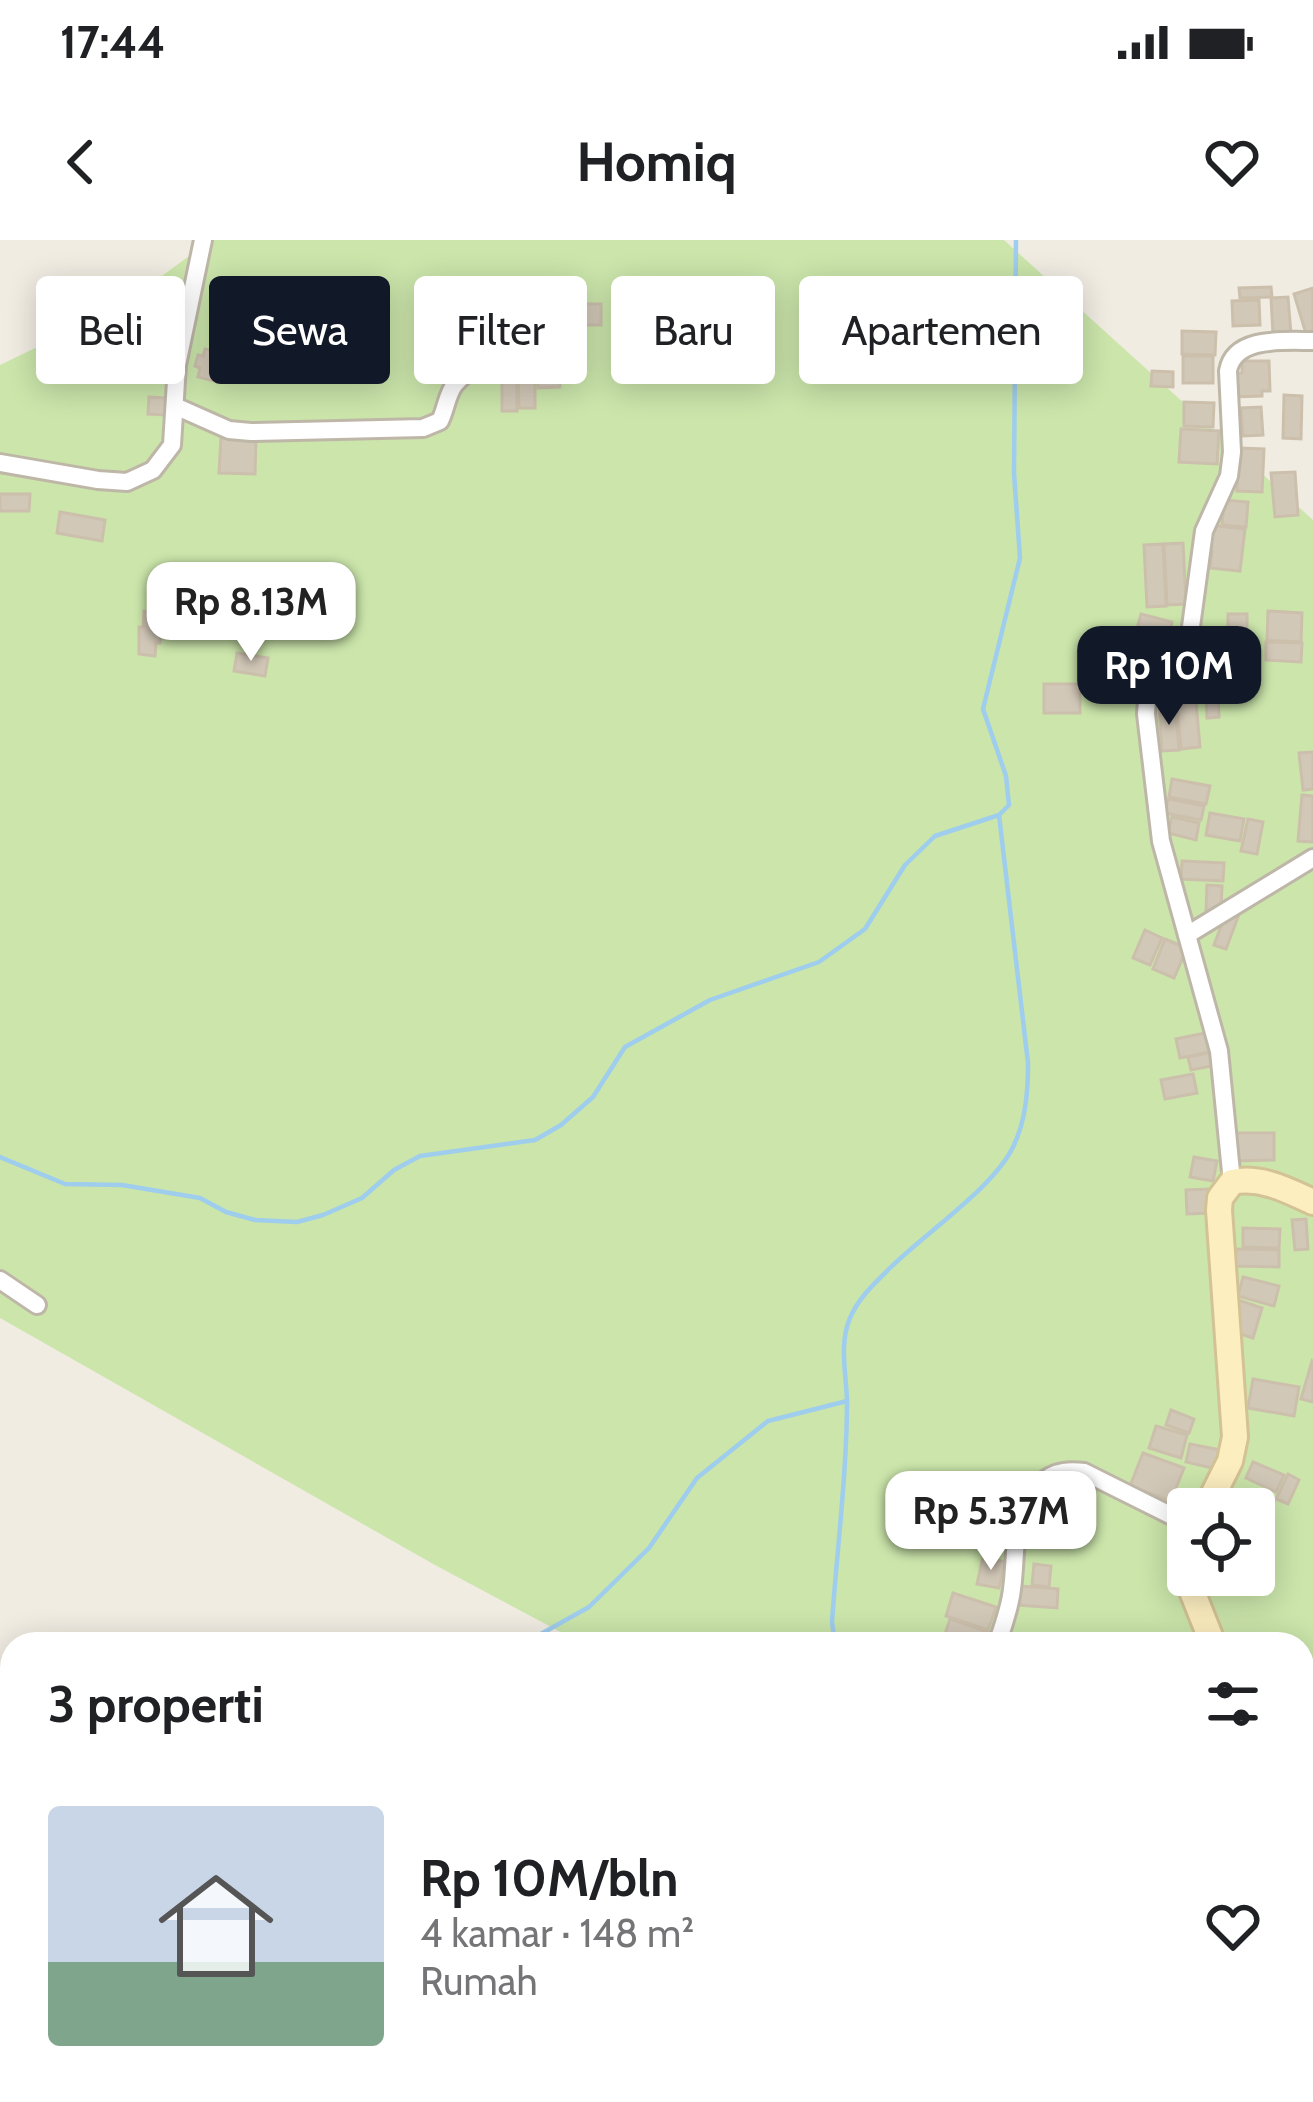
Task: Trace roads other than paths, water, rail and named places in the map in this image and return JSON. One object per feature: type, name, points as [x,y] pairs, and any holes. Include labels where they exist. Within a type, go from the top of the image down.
[{"type":"street","points":[[0,463],[127,482],[153,470],[172,445],[177,365],[203,240]]},
{"type":"street","points":[[1216,1488],[1235,1437],[1219,1210],[1220,1198],[1232,1182],[1219,1051],[1161,841],[1145,696],[1156,670],[1190,634],[1204,531],[1229,476],[1230,359],[1239,349],[1252,345],[1313,341]]},
{"type":"street","points":[[175,406],[230,430],[251,432],[423,428],[440,421],[456,384]]},
{"type":"street","points":[[1187,935],[1313,858]]},
{"type":"street","points":[[1232,1182],[1260,1181],[1313,1202]]},
{"type":"street","points":[[0,1280],[37,1305]]},
{"type":"street","points":[[1002,1632],[1010,1604],[1017,1519],[1041,1482],[1054,1473],[1084,1472],[1167,1514]]},
{"type":"street","points":[[1194,1596],[1208,1632]]},
{"type":"waterway","points":[[833,1632],[847,1427],[844,1348],[850,1318],[879,1279],[992,1177],[1014,1145],[1026,1105],[1028,1063],[999,815],[1009,805],[1006,776],[983,709],[1020,558],[1014,473],[1016,240]]},
{"type":"waterway","points":[[0,1157],[65,1184],[122,1185],[200,1198],[255,1220],[297,1222],[323,1215],[362,1198],[394,1170],[420,1156],[535,1140],[561,1125],[593,1097],[625,1047],[710,1000],[819,962],[865,929],[905,865],[935,836],[999,815]]},
{"type":"waterway","points":[[544,1632],[589,1607],[649,1548],[697,1478],[768,1421],[847,1401]]}]
